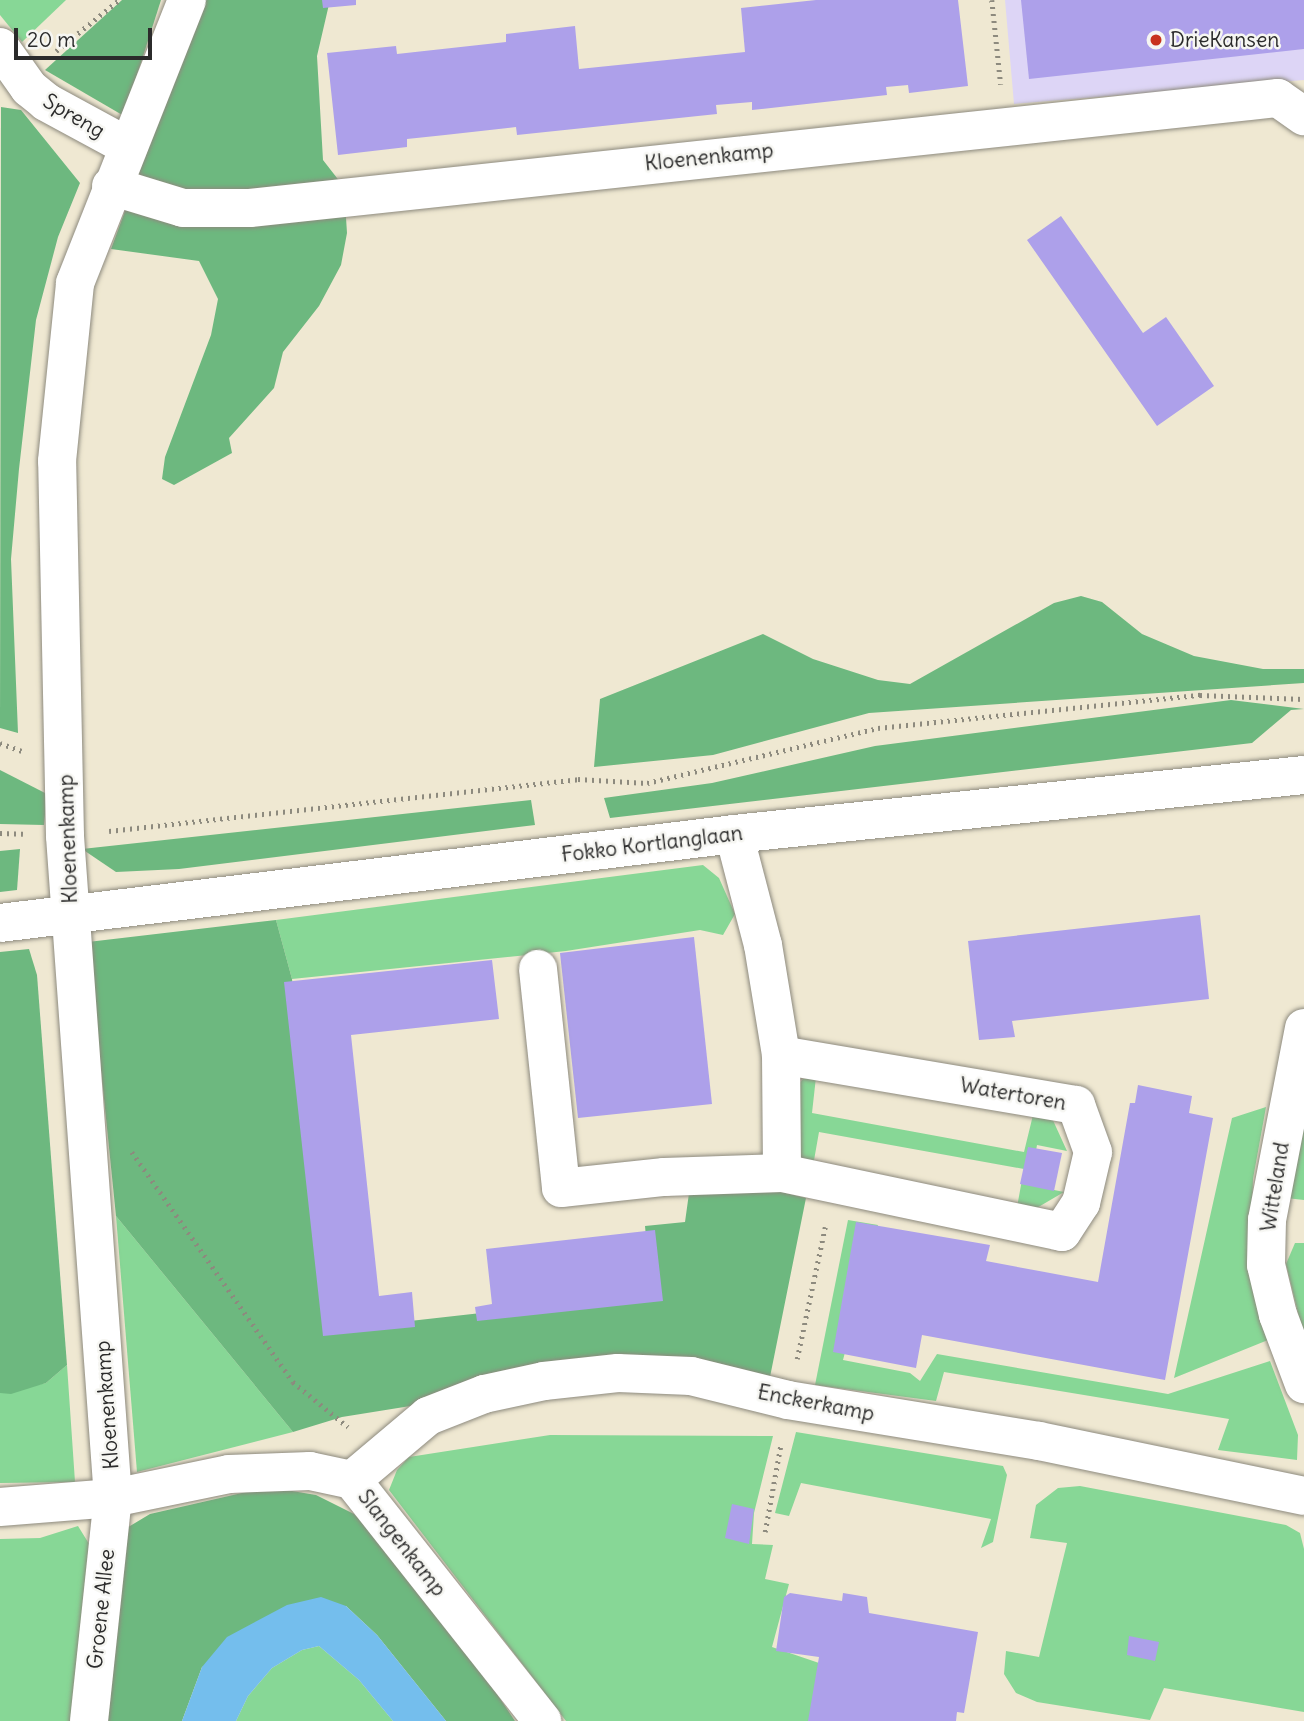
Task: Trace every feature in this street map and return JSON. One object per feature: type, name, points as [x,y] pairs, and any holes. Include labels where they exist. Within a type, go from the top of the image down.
[{"type":"street","name":"Kloenenkamp","points":[[113,1498],[65,836],[57,461],[75,283],[111,186],[187,0]]},
{"type":"street","name":"Spreng","points":[[0,47],[22,79],[46,102],[127,146]]},
{"type":"street","name":"Kloenenkamp","points":[[111,186],[183,208],[250,208],[1005,124],[1278,98],[1304,116]]},
{"type":"street","name":"Fokko Kortlanglaan","points":[[0,923],[734,834],[1304,775]]},
{"type":"street","points":[[734,834],[763,946],[781,1055],[782,1173]]},
{"type":"street","name":"Watertoren","points":[[538,969],[561,1188],[664,1177],[782,1173],[1062,1232],[1081,1203],[1093,1152],[1076,1105],[781,1055]]},
{"type":"street","name":"Witteland","points":[[1304,1028],[1267,1220],[1266,1265],[1278,1315],[1304,1384]]},
{"type":"street","name":"Enckerkamp","points":[[352,1480],[428,1416],[484,1394],[544,1381],[618,1373],[691,1376],[788,1400],[1039,1441],[1304,1496]]},
{"type":"street","name":"Slangenkamp","points":[[0,1507],[113,1498],[229,1474],[310,1471],[352,1480],[542,1721]]},
{"type":"street","name":"Groene Allee","points":[[89,1721],[113,1498]]},
{"type":"path","points":[[22,79],[119,0]]},
{"type":"path","points":[[992,0],[1005,124]]},
{"type":"path","points":[[65,836],[578,779],[647,783],[878,727],[1200,695],[1304,698]]},
{"type":"path","points":[[130,1149],[293,1382],[381,1454]]},
{"type":"shaded area","name":"DrieKansen","points":[[1005,0],[1304,0],[1304,80],[1014,104]]},
{"type":"green space","points":[[0,0],[66,0],[22,42],[0,15]]},
{"type":"green space","points":[[122,0],[161,0],[124,116],[45,70]]},
{"type":"green space","points":[[203,0],[330,0],[317,56],[323,160],[344,187],[347,233],[341,265],[319,306],[283,352],[274,388],[229,438],[232,453],[174,485],[162,479],[165,457],[211,335],[218,299],[199,261],[111,249]]},
{"type":"green space","points":[[1,107],[21,110],[80,183],[58,237],[36,320],[19,469],[11,559],[18,733],[0,728]]},
{"type":"green space","points":[[1081,596],[1102,602],[1142,634],[1194,656],[1263,669],[1304,669],[1304,683],[869,713],[713,755],[594,767],[600,699],[763,634],[813,659],[878,680],[910,684],[1054,603]]},
{"type":"green space","points":[[1231,700],[1304,709],[1291,710],[1252,743],[610,818],[604,798],[712,783],[875,746]]},
{"type":"green space","points":[[0,770],[47,794],[44,825],[0,824]]},
{"type":"green space","points":[[531,800],[535,825],[179,869],[116,872],[82,849]]},
{"type":"green space","points":[[20,849],[17,890],[0,892],[0,851]]},
{"type":"green space","points":[[703,865],[719,878],[735,914],[723,935],[700,930],[566,951],[292,979],[276,920]]},
{"type":"green space","points":[[276,920],[292,979],[330,1330],[651,1294],[645,1226],[685,1222],[690,1186],[765,1188],[806,1198],[769,1382],[541,1385],[342,1417],[293,1432],[116,1216],[88,942]]},
{"type":"green space","points":[[29,949],[37,975],[67,1365],[46,1383],[11,1394],[0,1393],[0,952]]},
{"type":"green space","points":[[816,1077],[812,1113],[1024,1152],[1033,1115],[1051,1116],[1067,1151],[1037,1145],[1030,1185],[1064,1192],[1035,1209],[1017,1207],[1024,1169],[819,1132],[813,1166],[800,1167],[793,1091],[803,1079]]},
{"type":"green space","points":[[1304,1100],[1304,1200],[1286,1198]]},
{"type":"green space","points":[[1266,1107],[1253,1179],[1251,1245],[1268,1340],[1174,1378],[1232,1118]]},
{"type":"green space","points":[[116,1216],[293,1432],[137,1472]]},
{"type":"green space","points":[[848,1220],[878,1225],[843,1360],[910,1373],[920,1381],[937,1354],[1168,1394],[1270,1361],[1298,1435],[1297,1460],[1218,1450],[1229,1419],[944,1372],[936,1401],[815,1385]]},
{"type":"green space","points":[[1295,1243],[1304,1243],[1304,1337],[1286,1264]]},
{"type":"green space","points":[[67,1365],[75,1482],[0,1483],[0,1393],[46,1383]]},
{"type":"green space","points":[[796,1432],[1003,1466],[1007,1475],[993,1542],[981,1548],[991,1519],[801,1483],[789,1516],[775,1513]]},
{"type":"green space","points":[[550,1435],[773,1436],[754,1513],[752,1544],[773,1545],[765,1579],[789,1584],[772,1647],[819,1663],[809,1721],[566,1721],[389,1490],[397,1470],[409,1457]]},
{"type":"green space","points":[[1080,1486],[1286,1525],[1300,1533],[1304,1549],[1304,1712],[1164,1688],[1150,1720],[1037,1702],[1016,1693],[1004,1674],[1006,1651],[1039,1657],[1067,1543],[1030,1538],[1036,1505],[1058,1488]]},
{"type":"green space","points":[[268,1487],[316,1495],[354,1514],[382,1540],[446,1618],[515,1721],[446,1721],[377,1635],[346,1606],[202,1667],[182,1721],[107,1721],[125,1529],[150,1514]]},
{"type":"green space","points":[[78,1526],[91,1547],[78,1721],[0,1721],[0,1539],[40,1538]]},
{"type":"green space","points":[[319,1646],[359,1680],[393,1721],[236,1721],[248,1696],[272,1668],[302,1650]]},
{"type":"water","points":[[321,1597],[346,1606],[377,1635],[446,1721],[393,1721],[359,1680],[319,1646],[302,1650],[272,1668],[248,1696],[236,1721],[182,1721],[202,1667],[227,1637],[287,1605]]},
{"type":"building","points":[[322,0],[356,0],[356,5],[323,8]]},
{"type":"building","points":[[816,0],[958,0],[968,86],[909,93],[908,85],[886,87],[887,95],[752,110],[752,102],[716,105],[717,114],[517,135],[516,127],[407,139],[407,147],[338,155],[327,53],[396,46],[397,54],[506,42],[506,34],[575,26],[579,69],[745,52],[741,8]]},
{"type":"building","name":"DrieKansen","points":[[1021,0],[1304,0],[1304,49],[1029,79]]},
{"type":"building","points":[[1061,216],[1143,333],[1166,317],[1214,386],[1157,426],[1027,240]]},
{"type":"building","points":[[1200,915],[1209,999],[1012,1021],[1015,1037],[979,1040],[968,941]]},
{"type":"building","points":[[694,937],[712,1104],[578,1118],[560,953]]},
{"type":"building","points":[[492,960],[499,1019],[351,1035],[379,1296],[412,1292],[415,1327],[323,1336],[284,982]]},
{"type":"building","points":[[1138,1085],[1192,1096],[1189,1113],[1213,1118],[1165,1380],[922,1335],[916,1368],[833,1352],[856,1222],[990,1245],[986,1261],[1098,1282],[1130,1103],[1135,1103]]},
{"type":"building","points":[[1028,1147],[1062,1153],[1054,1191],[1020,1184]]},
{"type":"building","points":[[655,1230],[663,1301],[477,1321],[475,1307],[492,1304],[486,1249]]},
{"type":"building","points":[[732,1504],[754,1509],[749,1544],[725,1538]]},
{"type":"building","points":[[790,1593],[842,1601],[843,1593],[867,1597],[869,1613],[978,1632],[964,1713],[957,1712],[956,1721],[808,1721],[819,1657],[776,1651],[784,1597]]},
{"type":"building","points":[[1129,1636],[1159,1642],[1155,1661],[1127,1655]]},
{"type":"place","name":"DrieKansen","points":[[1156,40]]}]
